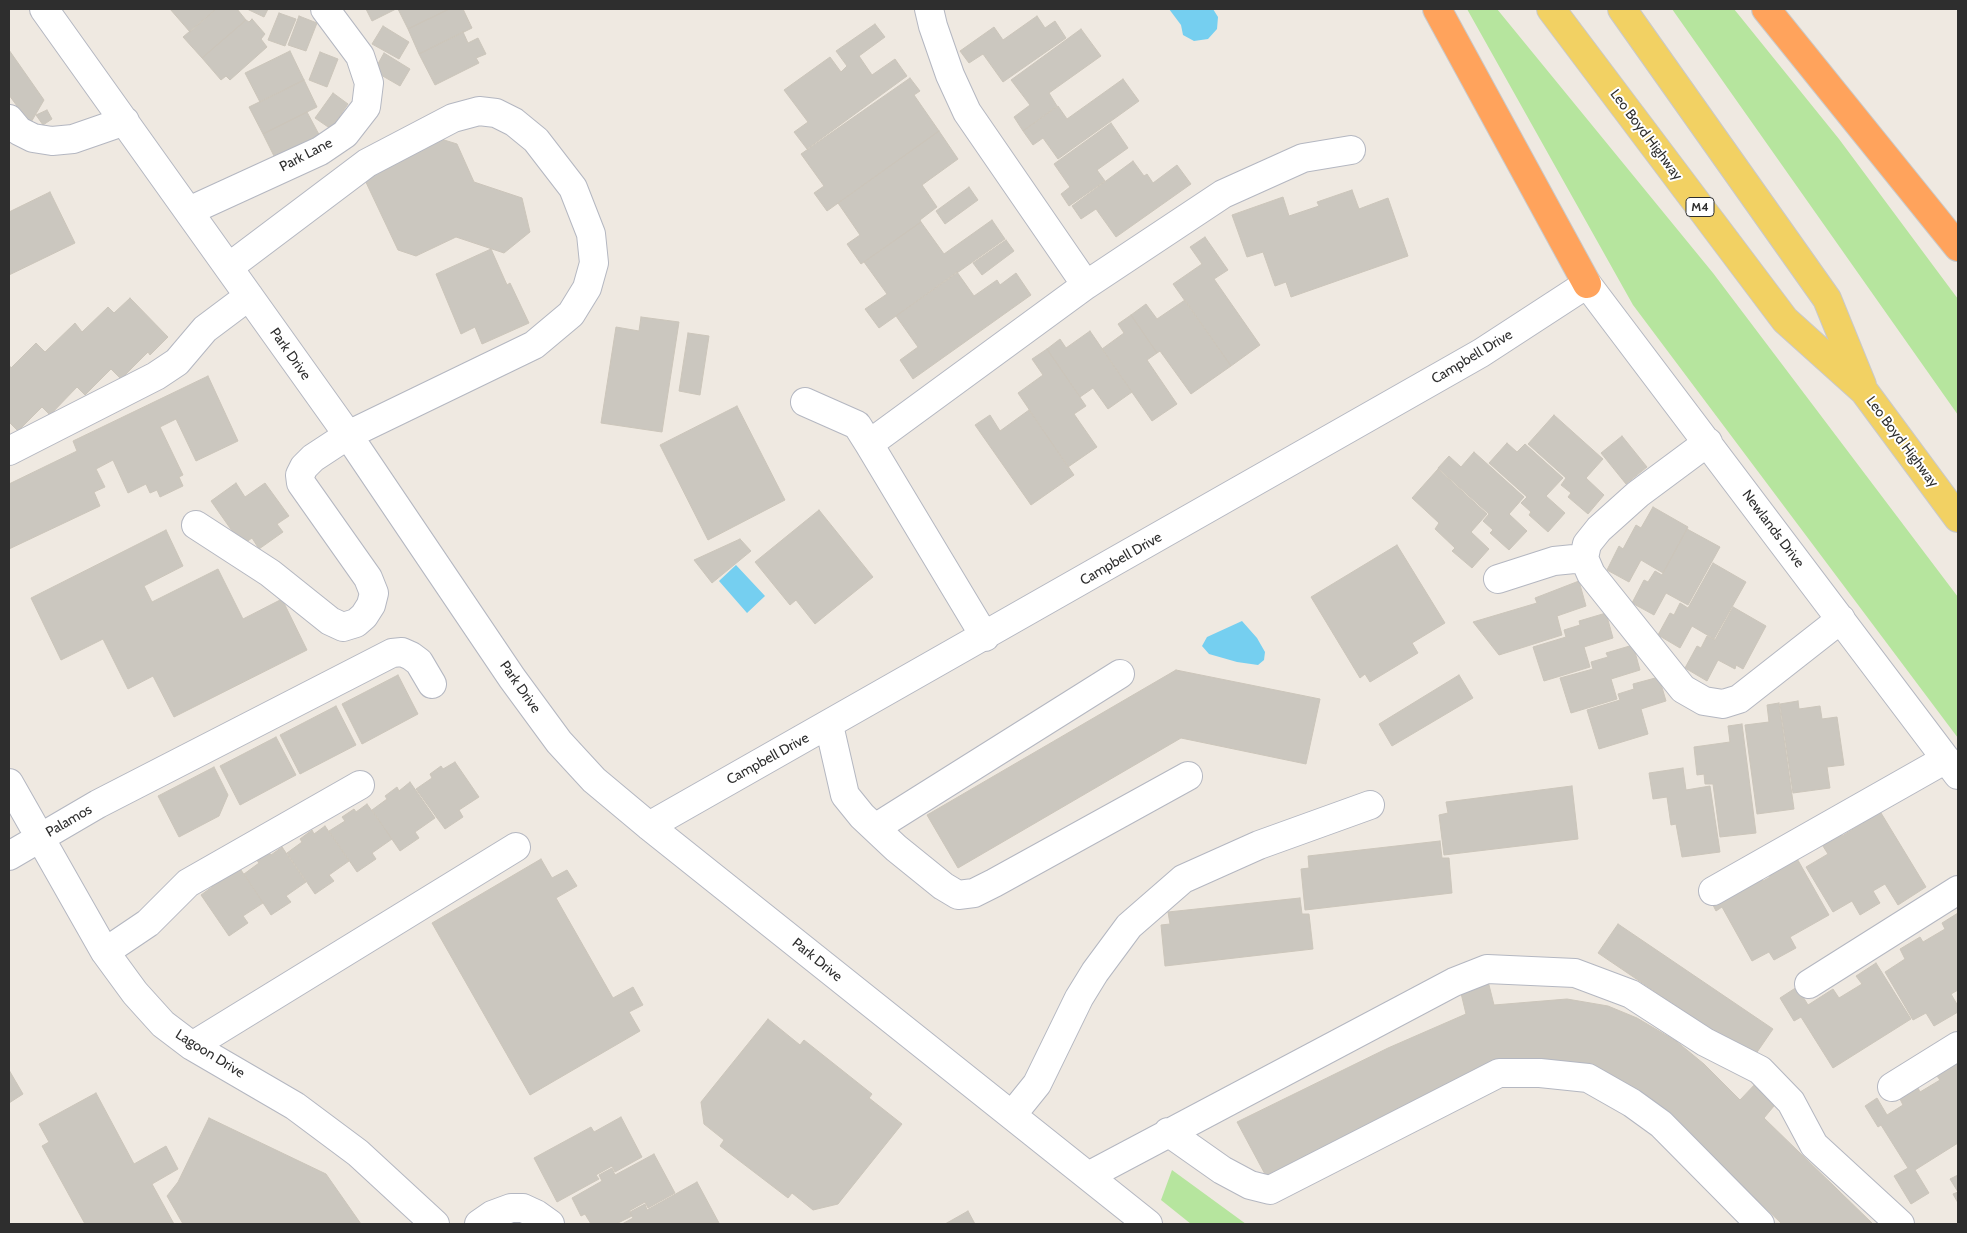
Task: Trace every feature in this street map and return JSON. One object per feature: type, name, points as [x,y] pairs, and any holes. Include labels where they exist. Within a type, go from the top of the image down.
[{"type":"highway","points":[[1437,9],[1587,284]]},
{"type":"highway","points":[[1766,9],[1958,247]]},
{"type":"main road","name":"Leo Boyd Highway","points":[[1551,9],[1785,320],[1864,391],[1958,518]]},
{"type":"main road","name":"Leo Boyd Highway","points":[[1622,9],[1828,299],[1864,391]]},
{"type":"street","name":"Park Drive","points":[[44,9],[348,435],[507,670],[559,742],[594,780],[649,826],[1148,1224]]},
{"type":"street","name":"Park Lane","points":[[189,211],[320,151],[345,134],[366,107],[369,82],[360,56],[325,9]]},
{"type":"street","points":[[929,9],[950,75],[967,112],[1086,285]]},
{"type":"street","points":[[196,525],[270,573],[330,621],[343,627],[356,623],[364,616],[371,604],[374,593],[352,555],[301,483],[300,475],[313,458],[348,435],[534,345],[571,314],[587,288],[594,263],[591,234],[573,188],[536,140],[522,128],[496,113],[479,111],[453,118],[367,163],[229,267]]},
{"type":"street","points":[[9,119],[19,131],[33,138],[52,141],[73,139],[125,121]]},
{"type":"street","points":[[869,444],[1086,285],[1223,194],[1303,158],[1351,150]]},
{"type":"street","name":"Newlands Drive","points":[[1587,284],[1952,767]]},
{"type":"street","name":"Campbell Drive","points":[[649,826],[985,637],[1481,353],[1587,284]]},
{"type":"street","points":[[9,451],[156,376],[177,362],[205,330],[249,296]]},
{"type":"street","points":[[805,402],[857,425],[985,637]]},
{"type":"street","points":[[1708,442],[1638,494],[1599,529],[1587,544],[1584,558],[1591,574],[1684,689],[1704,701],[1723,704],[1739,698],[1841,619]]},
{"type":"street","points":[[1498,579],[1554,561],[1584,558]]},
{"type":"street","name":"Palamos","points":[[9,856],[98,804],[392,653],[402,652],[419,662],[432,684]]},
{"type":"street","points":[[875,828],[1120,674]]},
{"type":"street","points":[[829,725],[845,795],[862,816],[875,828],[943,886],[958,895],[974,893],[1188,776]]},
{"type":"street","points":[[1713,891],[1952,767]]},
{"type":"street","name":"Lagoon Drive","points":[[9,783],[105,952],[136,993],[163,1024],[192,1046],[303,1112],[358,1153],[436,1224]]},
{"type":"street","points":[[105,952],[148,923],[188,883],[360,785]]},
{"type":"street","points":[[1012,1116],[1038,1084],[1079,998],[1095,972],[1129,926],[1183,879],[1260,846],[1370,805]]},
{"type":"street","points":[[192,1046],[516,848]]},
{"type":"street","points":[[1809,984],[1958,890]]},
{"type":"street","points":[[1088,1176],[1454,982],[1488,969],[1575,973],[1631,994],[1705,1042],[1760,1070],[1791,1102],[1814,1145],[1900,1224]]},
{"type":"street","points":[[1892,1087],[1958,1046]]},
{"type":"street","points":[[1168,1132],[1222,1170],[1250,1186],[1270,1190],[1499,1073],[1540,1073],[1588,1078],[1632,1102],[1662,1124],[1760,1224]]},
{"type":"street","points":[[479,1224],[492,1215],[512,1208],[523,1208],[550,1224]]},
{"type":"green space","points":[[1467,9],[1497,9],[1713,273],[1958,597],[1958,738],[1633,305]]},
{"type":"green space","points":[[1672,9],[1734,9],[1839,139],[1958,299],[1958,415]]},
{"type":"green space","points":[[1172,1170],[1246,1224],[1191,1224],[1161,1200]]},
{"type":"water","points":[[1169,9],[1213,9],[1218,17],[1217,29],[1208,39],[1194,41],[1183,35],[1181,25]]},
{"type":"water","points":[[736,565],[765,596],[747,613],[719,581]]},
{"type":"water","points":[[1242,621],[1257,638],[1265,652],[1264,660],[1258,665],[1237,662],[1209,654],[1202,646],[1207,637]]},
{"type":"building","points":[[170,9],[216,9],[190,32]]},
{"type":"building","points":[[216,9],[237,9],[246,20],[202,58],[183,37]]},
{"type":"building","points":[[247,9],[268,9],[264,17]]},
{"type":"building","points":[[366,9],[396,9],[372,21]]},
{"type":"building","points":[[398,9],[449,9],[408,29]]},
{"type":"building","points":[[449,9],[463,9],[472,28],[419,54],[408,29]]},
{"type":"building","points":[[279,13],[296,19],[285,46],[268,40]]},
{"type":"building","points":[[299,16],[317,23],[306,51],[288,45]]},
{"type":"building","points":[[1037,16],[1045,28],[1055,21],[1066,38],[1003,82],[983,54],[969,63],[960,51],[994,27],[1003,40]]},
{"type":"building","points":[[252,19],[265,34],[261,39],[267,47],[230,80],[226,76],[221,80],[202,58],[246,20],[249,22]]},
{"type":"building","points":[[875,24],[885,37],[859,56],[872,75],[895,59],[907,76],[807,149],[794,132],[808,122],[784,90],[830,57],[841,72],[847,66],[836,51]]},
{"type":"building","points":[[383,26],[409,42],[399,59],[372,44]]},
{"type":"building","points":[[1081,29],[1101,56],[1049,93],[1057,106],[1023,131],[1014,117],[1030,105],[1011,80]]},
{"type":"building","points":[[463,32],[468,43],[478,38],[486,54],[476,58],[479,63],[435,85],[419,54]]},
{"type":"building","points":[[9,50],[44,100],[30,124],[9,95]]},
{"type":"building","points":[[290,51],[304,80],[260,102],[245,73]]},
{"type":"building","points":[[320,52],[338,59],[327,87],[309,80]]},
{"type":"building","points":[[384,53],[410,69],[400,86],[374,71]]},
{"type":"building","points":[[910,78],[920,91],[914,95],[939,131],[827,211],[814,193],[824,186],[801,154]]},
{"type":"building","points":[[1123,79],[1139,101],[1058,159],[1043,138],[1033,145],[1023,131],[1058,106],[1067,119]]},
{"type":"building","points":[[304,80],[317,107],[263,134],[249,107]]},
{"type":"building","points":[[333,93],[348,104],[331,129],[315,118]]},
{"type":"building","points":[[47,110],[52,119],[43,125],[36,115]]},
{"type":"building","points":[[307,112],[323,142],[278,164],[263,134]]},
{"type":"building","points":[[1111,123],[1128,148],[1097,170],[1105,181],[1069,206],[1061,194],[1070,187],[1054,164]]},
{"type":"building","points":[[939,131],[958,159],[922,185],[937,207],[920,220],[921,222],[861,264],[847,244],[860,235],[838,203]]},
{"type":"building","points":[[441,139],[457,144],[474,182],[522,198],[530,232],[504,253],[456,237],[416,256],[398,250],[363,176]]},
{"type":"building","points":[[1133,161],[1144,176],[1147,174],[1153,183],[1177,165],[1191,184],[1116,237],[1096,209],[1081,219],[1072,206]]},
{"type":"building","points":[[969,187],[978,200],[945,224],[936,211]]},
{"type":"building","points":[[1352,190],[1359,209],[1388,198],[1408,256],[1291,297],[1286,282],[1275,286],[1263,252],[1247,257],[1232,215],[1283,197],[1289,216],[1319,206],[1317,202]]},
{"type":"building","points":[[50,192],[75,243],[9,275],[9,212]]},
{"type":"building","points":[[992,220],[1005,239],[879,328],[865,309],[887,294],[864,262],[921,222],[944,254]]},
{"type":"building","points":[[1205,237],[1228,270],[1214,279],[1260,345],[1231,366],[1173,284],[1202,264],[1190,247]]},
{"type":"building","points":[[1006,240],[1014,251],[982,275],[973,263]]},
{"type":"building","points":[[491,249],[507,285],[510,283],[529,323],[482,344],[475,327],[461,334],[436,274]]},
{"type":"building","points":[[957,272],[974,296],[997,280],[1000,285],[1016,273],[1031,295],[913,379],[900,360],[918,347],[896,316]]},
{"type":"building","points":[[130,298],[168,337],[150,355],[148,352],[121,379],[111,369],[85,395],[77,387],[50,415],[42,407],[18,431],[9,422],[9,365],[11,368],[36,343],[45,352],[75,323],[82,332],[108,307],[114,313]]},
{"type":"building","points":[[1185,300],[1231,366],[1191,394],[1160,351],[1157,353],[1131,315],[1146,304],[1157,319]]},
{"type":"building","points":[[1131,315],[1157,353],[1147,360],[1177,404],[1152,421],[1102,349],[1124,333],[1118,324]]},
{"type":"building","points":[[641,317],[679,322],[662,432],[601,423],[616,327],[639,331]]},
{"type":"building","points":[[1090,331],[1132,392],[1108,409],[1093,388],[1080,397],[1047,349],[1060,339],[1066,348]]},
{"type":"building","points":[[688,333],[709,336],[700,395],[679,391]]},
{"type":"building","points":[[1047,349],[1086,406],[1074,414],[1097,447],[1068,467],[1018,393],[1043,375],[1032,359]]},
{"type":"building","points":[[208,376],[238,441],[196,461],[176,419],[160,427],[183,475],[179,477],[183,486],[160,497],[157,490],[150,493],[146,484],[128,493],[113,460],[96,469],[105,487],[94,492],[100,506],[9,549],[9,484],[77,451],[73,441]]},
{"type":"building","points":[[737,406],[785,500],[708,540],[660,445]]},
{"type":"building","points":[[1029,410],[1074,475],[1031,505],[975,425],[990,415],[1000,431]]},
{"type":"building","points":[[1554,415],[1603,459],[1586,478],[1604,495],[1588,514],[1568,497],[1571,493],[1561,485],[1566,478],[1528,444]]},
{"type":"building","points":[[1622,436],[1647,467],[1626,484],[1601,453]]},
{"type":"building","points":[[1507,443],[1517,452],[1525,444],[1563,478],[1546,496],[1565,513],[1548,532],[1529,515],[1531,512],[1521,503],[1527,497],[1489,463]]},
{"type":"building","points":[[1474,452],[1524,497],[1509,514],[1527,531],[1509,550],[1490,533],[1493,530],[1483,521],[1489,514],[1438,468],[1449,456],[1461,467]]},
{"type":"building","points":[[1438,469],[1487,514],[1471,532],[1489,549],[1472,568],[1452,551],[1455,548],[1435,529],[1439,523],[1412,498]]},
{"type":"building","points":[[236,483],[245,497],[265,483],[289,516],[277,524],[283,532],[259,549],[252,538],[242,545],[211,501]]},
{"type":"building","points":[[1653,507],[1688,527],[1663,573],[1641,560],[1629,582],[1607,570],[1619,546],[1623,549],[1636,525],[1641,528]]},
{"type":"building","points":[[819,510],[873,577],[815,624],[796,600],[790,605],[755,562]]},
{"type":"building","points":[[1687,529],[1720,547],[1688,605],[1666,593],[1654,615],[1632,603],[1644,580],[1648,582],[1655,571],[1662,575]]},
{"type":"building","points":[[166,530],[183,566],[144,586],[152,602],[218,569],[243,619],[282,599],[307,650],[174,717],[153,676],[128,689],[103,639],[61,660],[31,598]]},
{"type":"building","points":[[740,539],[751,551],[712,583],[694,560]]},
{"type":"building","points":[[1397,545],[1445,623],[1412,643],[1418,653],[1370,682],[1365,674],[1360,678],[1311,597]]},
{"type":"building","points":[[1713,563],[1746,582],[1714,639],[1692,626],[1680,648],[1658,635],[1670,613],[1674,615],[1680,603],[1688,608]]},
{"type":"building","points":[[1579,581],[1586,606],[1557,616],[1562,635],[1499,655],[1473,622],[1537,603],[1535,598]]},
{"type":"building","points":[[1733,607],[1766,626],[1743,669],[1736,665],[1735,669],[1718,660],[1707,681],[1685,668],[1697,646],[1701,648],[1707,636],[1715,640]]},
{"type":"building","points":[[1606,613],[1613,638],[1584,647],[1590,667],[1544,681],[1533,647],[1566,637],[1564,630],[1580,625],[1579,621]]},
{"type":"building","points":[[1633,645],[1640,670],[1611,679],[1617,699],[1571,713],[1560,678],[1593,669],[1591,662],[1608,657],[1606,653]]},
{"type":"building","points":[[1176,670],[1320,699],[1306,764],[1181,738],[958,868],[927,815]]},
{"type":"building","points":[[398,675],[418,714],[362,744],[342,704]]},
{"type":"building","points":[[1459,675],[1473,698],[1392,746],[1379,724]]},
{"type":"building","points":[[1659,677],[1666,701],[1641,709],[1648,734],[1599,749],[1587,710],[1620,700],[1618,694],[1634,689],[1633,684]]},
{"type":"building","points":[[1798,701],[1799,709],[1820,706],[1822,719],[1837,717],[1844,765],[1827,767],[1830,788],[1793,793],[1780,704]]},
{"type":"building","points":[[1779,703],[1794,809],[1757,814],[1745,725],[1769,722],[1767,705]]},
{"type":"building","points":[[336,706],[356,745],[300,774],[280,735]]},
{"type":"building","points":[[1742,724],[1756,833],[1720,837],[1713,784],[1705,784],[1704,774],[1697,775],[1694,747],[1730,742],[1728,726]]},
{"type":"building","points":[[276,737],[296,775],[240,805],[220,766]]},
{"type":"building","points":[[455,762],[479,797],[459,810],[463,817],[445,829],[416,789],[432,778],[430,774],[441,766],[443,769]]},
{"type":"building","points":[[214,767],[228,795],[219,816],[179,837],[158,796]]},
{"type":"building","points":[[1683,768],[1686,790],[1710,786],[1720,852],[1682,857],[1676,824],[1671,825],[1667,797],[1653,799],[1649,773]]},
{"type":"building","points":[[410,782],[435,818],[415,832],[419,838],[400,851],[372,810],[387,799],[385,796],[397,787],[399,791]]},
{"type":"building","points":[[1572,786],[1578,839],[1444,855],[1439,815],[1448,813],[1446,802]]},
{"type":"building","points":[[367,804],[392,839],[372,853],[376,859],[357,872],[329,831],[345,821],[342,817],[354,809],[356,812]]},
{"type":"building","points":[[1878,808],[1926,887],[1898,905],[1885,884],[1873,891],[1880,903],[1860,915],[1852,901],[1833,912],[1806,867],[1828,854],[1821,843],[1840,832],[1842,836],[1863,823],[1860,818]]},
{"type":"building","points":[[325,826],[349,861],[329,875],[334,881],[315,894],[287,853],[302,842],[300,839],[312,830],[314,834]]},
{"type":"building","points":[[1440,841],[1442,858],[1449,858],[1452,893],[1305,910],[1301,869],[1309,868],[1308,856]]},
{"type":"building","points":[[282,847],[306,882],[286,896],[291,902],[271,915],[244,874],[259,863],[256,859],[268,851],[271,855]]},
{"type":"building","points":[[1795,855],[1829,915],[1790,937],[1796,948],[1774,960],[1769,952],[1752,961],[1722,907],[1716,911],[1712,903],[1760,876],[1763,881],[1770,877],[1767,871]]},
{"type":"building","points":[[541,859],[552,878],[567,870],[577,886],[556,898],[613,998],[633,987],[643,1005],[629,1012],[640,1031],[530,1095],[432,923]]},
{"type":"building","points":[[239,867],[263,903],[243,916],[248,923],[229,936],[201,895],[216,884],[213,880]]},
{"type":"building","points":[[1300,898],[1302,914],[1309,914],[1313,949],[1165,966],[1161,925],[1170,924],[1168,912]]},
{"type":"building","points":[[1958,913],[1958,990],[1951,994],[1958,1006],[1958,1012],[1934,1026],[1926,1013],[1913,1020],[1885,972],[1905,959],[1900,949],[1920,937],[1923,942],[1945,929],[1942,923]]},
{"type":"building","points":[[1618,924],[1773,1029],[1753,1058],[1598,953]]},
{"type":"building","points":[[1876,963],[1911,1019],[1833,1068],[1801,1017],[1794,1021],[1780,998],[1797,987],[1808,1005],[1833,989],[1839,998],[1862,984],[1856,976]]},
{"type":"building","points":[[1487,977],[1494,1005],[1567,999],[1608,1006],[1637,1018],[1676,1041],[1704,1064],[1740,1100],[1758,1081],[1779,1100],[1764,1118],[1873,1224],[1782,1224],[1652,1099],[1610,1074],[1570,1062],[1543,1060],[1440,1090],[1266,1176],[1237,1122],[1388,1048],[1466,1014],[1459,985]]},
{"type":"building","points":[[768,1019],[800,1045],[804,1040],[872,1094],[869,1098],[902,1124],[838,1204],[813,1210],[792,1193],[788,1198],[720,1146],[724,1140],[704,1124],[701,1102]]},
{"type":"building","points":[[1956,1063],[1958,1066],[1958,1143],[1915,1170],[1929,1193],[1911,1204],[1894,1176],[1908,1168],[1881,1125],[1878,1127],[1865,1106],[1877,1098],[1887,1115],[1903,1105],[1900,1099],[1918,1088],[1920,1092],[1940,1080],[1937,1076]]},
{"type":"building","points":[[9,1070],[23,1094],[9,1103]]},
{"type":"building","points":[[96,1093],[134,1164],[166,1146],[178,1169],[152,1184],[174,1224],[85,1224],[42,1146],[49,1142],[39,1124]]},
{"type":"building","points":[[621,1117],[642,1157],[615,1172],[612,1166],[596,1175],[599,1179],[557,1202],[534,1158],[591,1127],[594,1132]]},
{"type":"building","points":[[209,1118],[326,1174],[361,1224],[183,1224],[167,1196],[178,1182]]},
{"type":"building","points":[[654,1154],[675,1193],[648,1208],[645,1202],[629,1211],[632,1216],[616,1224],[591,1224],[585,1214],[581,1216],[572,1198],[602,1181],[599,1175],[612,1168],[615,1175]]},
{"type":"building","points":[[1958,1175],[1958,1192],[1950,1179]]},
{"type":"building","points":[[697,1182],[719,1223],[622,1224],[633,1218],[630,1212],[645,1204],[647,1210]]},
{"type":"building","points":[[1958,1192],[1958,1203],[1953,1194]]},
{"type":"building","points":[[968,1211],[975,1224],[945,1224]]}]
